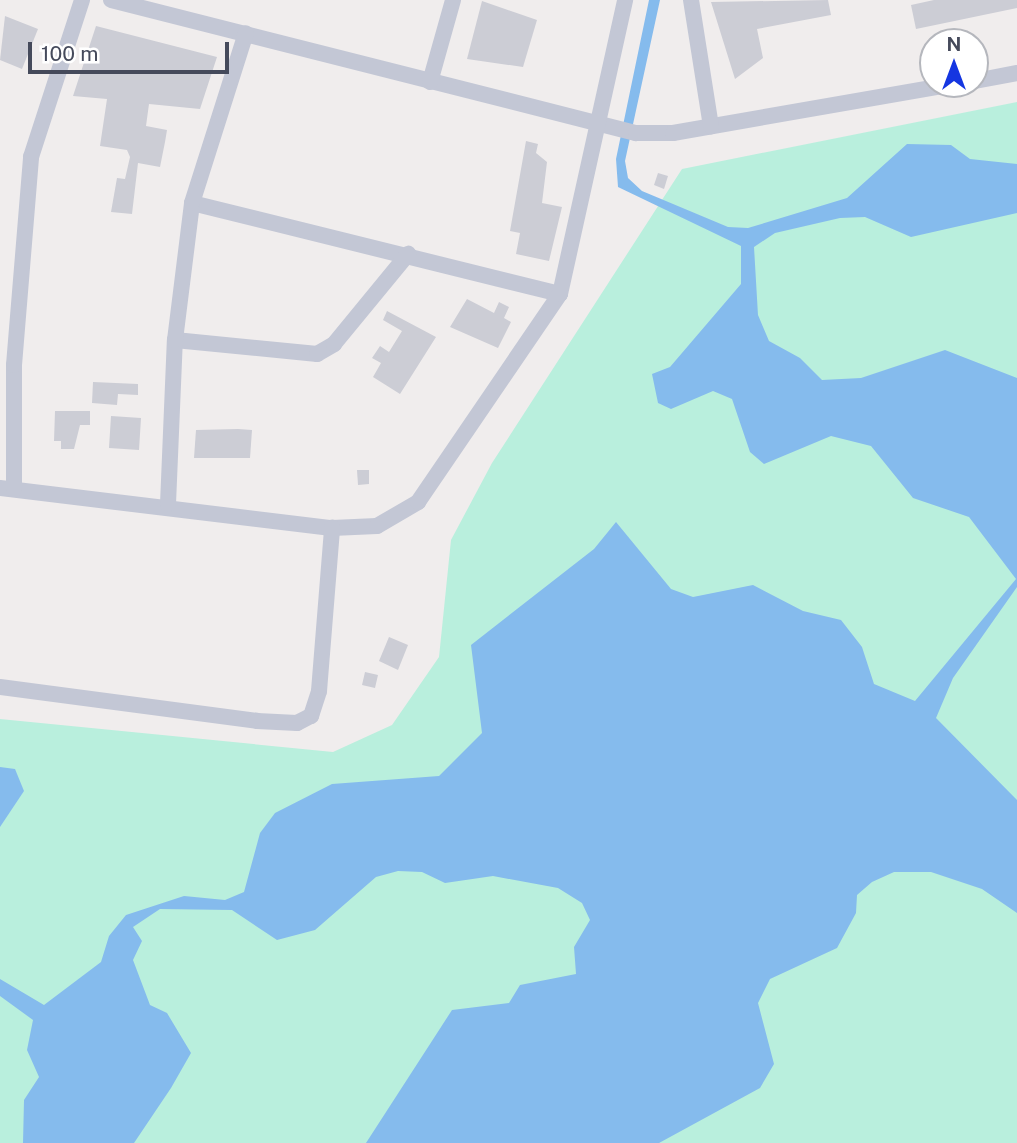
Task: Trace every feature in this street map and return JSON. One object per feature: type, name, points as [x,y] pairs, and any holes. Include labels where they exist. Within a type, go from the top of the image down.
[{"type":"street","points":[[82,0],[31,157],[7,488],[168,504],[332,528],[377,526],[418,502],[560,294],[600,123],[625,0]]},
{"type":"street","points":[[111,0],[628,131],[711,126],[919,90]]},
{"type":"street","points":[[430,82],[453,0]]},
{"type":"street","points":[[691,0],[711,126]]},
{"type":"street","points":[[168,504],[175,340],[192,204],[246,33]]},
{"type":"street","points":[[989,78],[1017,73]]},
{"type":"street","points":[[192,204],[408,254],[560,294]]},
{"type":"street","points":[[175,340],[317,354],[334,344],[408,254]]},
{"type":"street","points":[[0,687],[257,721],[304,720],[319,691],[332,528]]},
{"type":"green space","points":[[1017,102],[1017,1143],[0,1143],[0,719],[333,752],[392,725],[439,657],[451,540],[492,463],[682,169]]},
{"type":"water","points":[[649,0],[660,0],[625,161],[628,178],[642,191],[728,227],[748,228],[847,198],[907,144],[951,145],[970,159],[1017,164],[1017,213],[911,237],[865,217],[840,218],[775,233],[754,247],[758,315],[769,341],[800,358],[822,380],[861,378],[945,350],[1017,378],[1017,587],[953,678],[936,718],[1017,800],[1017,913],[982,889],[931,872],[894,872],[872,882],[857,895],[856,913],[837,948],[770,979],[758,1003],[774,1064],[760,1088],[659,1143],[366,1143],[452,1010],[509,1003],[520,985],[576,974],[574,947],[590,920],[582,903],[558,888],[493,876],[445,883],[422,872],[398,871],[376,877],[315,930],[277,940],[232,910],[160,909],[133,927],[142,941],[133,960],[150,1005],[167,1013],[191,1053],[171,1088],[134,1143],[23,1143],[24,1100],[39,1077],[27,1050],[33,1020],[0,996],[0,979],[44,1005],[101,962],[109,936],[126,915],[184,896],[225,900],[244,892],[260,833],[275,813],[332,784],[439,776],[482,733],[471,645],[594,549],[616,522],[671,589],[693,597],[753,585],[803,611],[841,620],[862,647],[874,684],[915,701],[1016,579],[969,517],[913,498],[871,446],[831,436],[764,464],[750,452],[732,399],[713,391],[671,409],[658,403],[652,374],[670,367],[741,284],[741,246],[618,187],[616,159]]},
{"type":"water","points":[[0,767],[15,769],[24,791],[0,827]]},
{"type":"building","points":[[828,0],[831,15],[757,29],[763,58],[735,79],[711,2]]},
{"type":"building","points":[[934,0],[1017,0],[1017,8],[916,29],[911,5]]},
{"type":"building","points":[[482,1],[537,20],[523,67],[467,59]]},
{"type":"building","points":[[5,16],[38,29],[22,69],[0,60]]},
{"type":"building","points":[[96,26],[217,57],[200,109],[149,104],[146,126],[167,130],[160,167],[138,163],[132,214],[111,212],[117,178],[125,179],[130,157],[127,150],[100,146],[107,99],[73,96]]},
{"type":"building","points":[[526,141],[538,144],[536,153],[547,162],[542,203],[562,207],[549,261],[516,254],[520,233],[510,231]]},
{"type":"building","points":[[658,173],[668,176],[664,189],[654,185]]},
{"type":"building","points":[[467,299],[494,313],[499,302],[509,307],[504,318],[511,322],[498,348],[450,327]]},
{"type":"building","points":[[387,311],[436,337],[400,394],[373,377],[381,363],[372,358],[380,346],[389,352],[402,331],[383,320]]},
{"type":"building","points":[[93,382],[138,384],[138,395],[118,394],[117,405],[92,403]]},
{"type":"building","points":[[55,411],[90,411],[90,425],[80,425],[74,449],[61,449],[61,441],[54,441]]},
{"type":"building","points":[[111,416],[141,418],[139,450],[109,448]]},
{"type":"building","points":[[196,430],[252,430],[250,458],[194,458]]},
{"type":"building","points":[[357,470],[369,470],[369,484],[358,485]]},
{"type":"building","points":[[389,637],[408,645],[398,670],[379,661]]},
{"type":"building","points":[[365,672],[378,675],[375,688],[362,685]]}]
